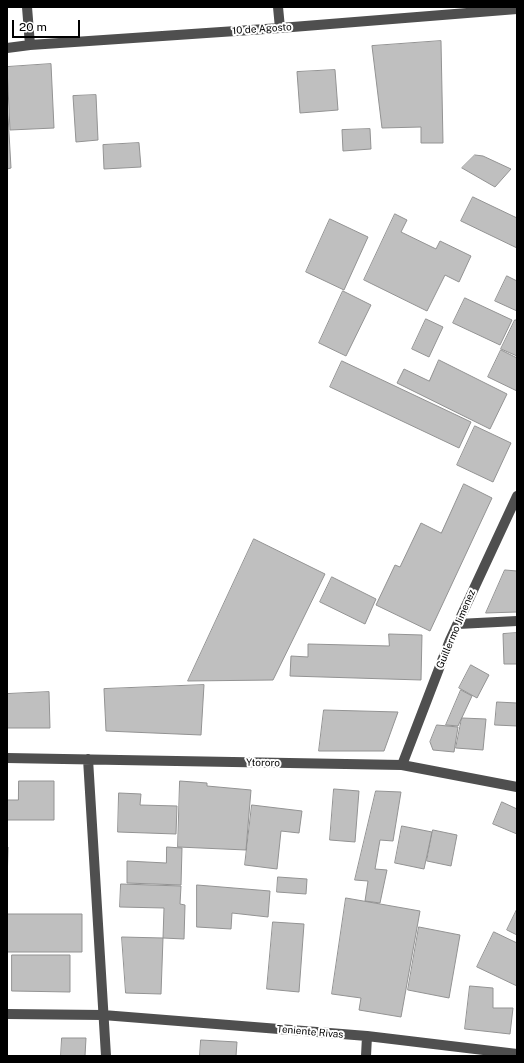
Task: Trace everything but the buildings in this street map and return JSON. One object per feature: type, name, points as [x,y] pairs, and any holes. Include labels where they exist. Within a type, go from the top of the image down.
[{"type":"street","points":[[27,7],[30,45]]},
{"type":"street","points":[[278,7],[280,28]]},
{"type":"street","name":"10 de Agosto","points":[[7,48],[30,45],[280,28],[517,9]]},
{"type":"street","name":"Guillermo Jimenez","points":[[402,765],[458,624],[517,496]]},
{"type":"street","points":[[458,624],[517,621]]},
{"type":"street","name":"Ytororo","points":[[7,758],[402,765],[517,788]]},
{"type":"street","points":[[88,759],[106,1056]]},
{"type":"street","name":"Teniente Rivas","points":[[7,1014],[103,1014],[367,1036],[517,1054]]},
{"type":"street","points":[[366,1056],[367,1036]]}]
